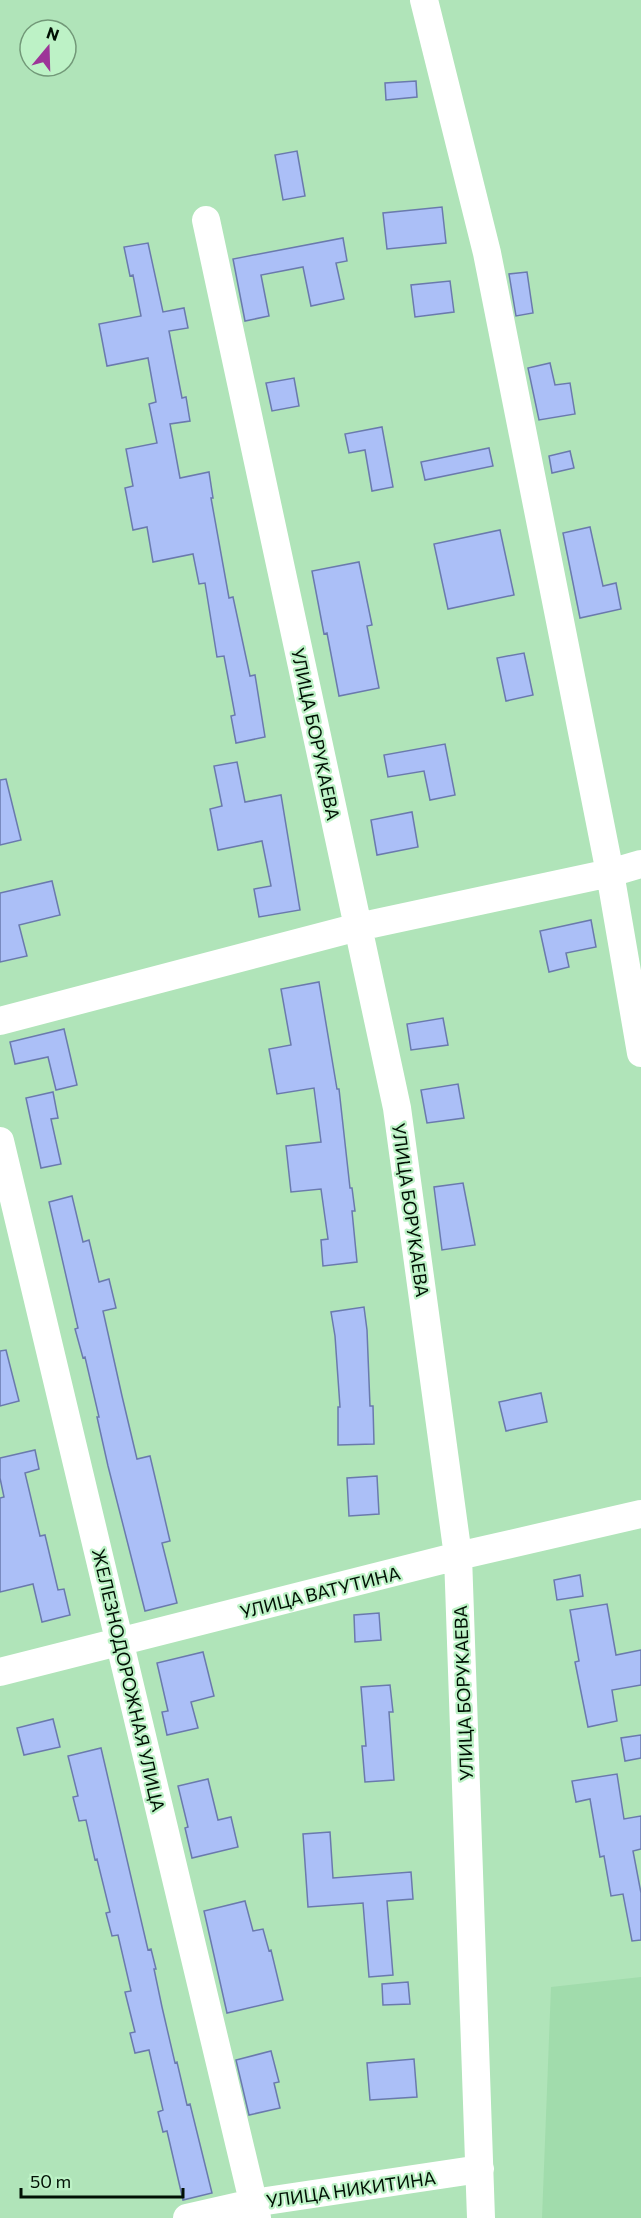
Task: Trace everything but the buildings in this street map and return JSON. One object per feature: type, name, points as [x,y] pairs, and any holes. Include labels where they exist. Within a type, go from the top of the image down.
[{"type":"street","points":[[424,0],[487,253],[609,873],[641,1053]]},
{"type":"street","name":"УЛИЦА БОРУКАЕВА","points":[[206,220],[397,1108],[458,1556],[481,2218]]},
{"type":"street","points":[[0,1021],[358,927],[609,873],[641,864]]},
{"type":"street","name":"ЖЕЛЕЗНОДОРОЖНАЯ УЛИЦА","points":[[0,1141],[255,2211]]},
{"type":"street","name":"УЛИЦА ВАТУТИНА","points":[[0,1672],[458,1556],[641,1514]]},
{"type":"street","name":"УЛИЦА НИКИТИНА","points":[[187,2218],[255,2211],[480,2169]]},
{"type":"shaded area","points":[[641,1977],[641,2218],[542,2218],[551,1987]]}]
